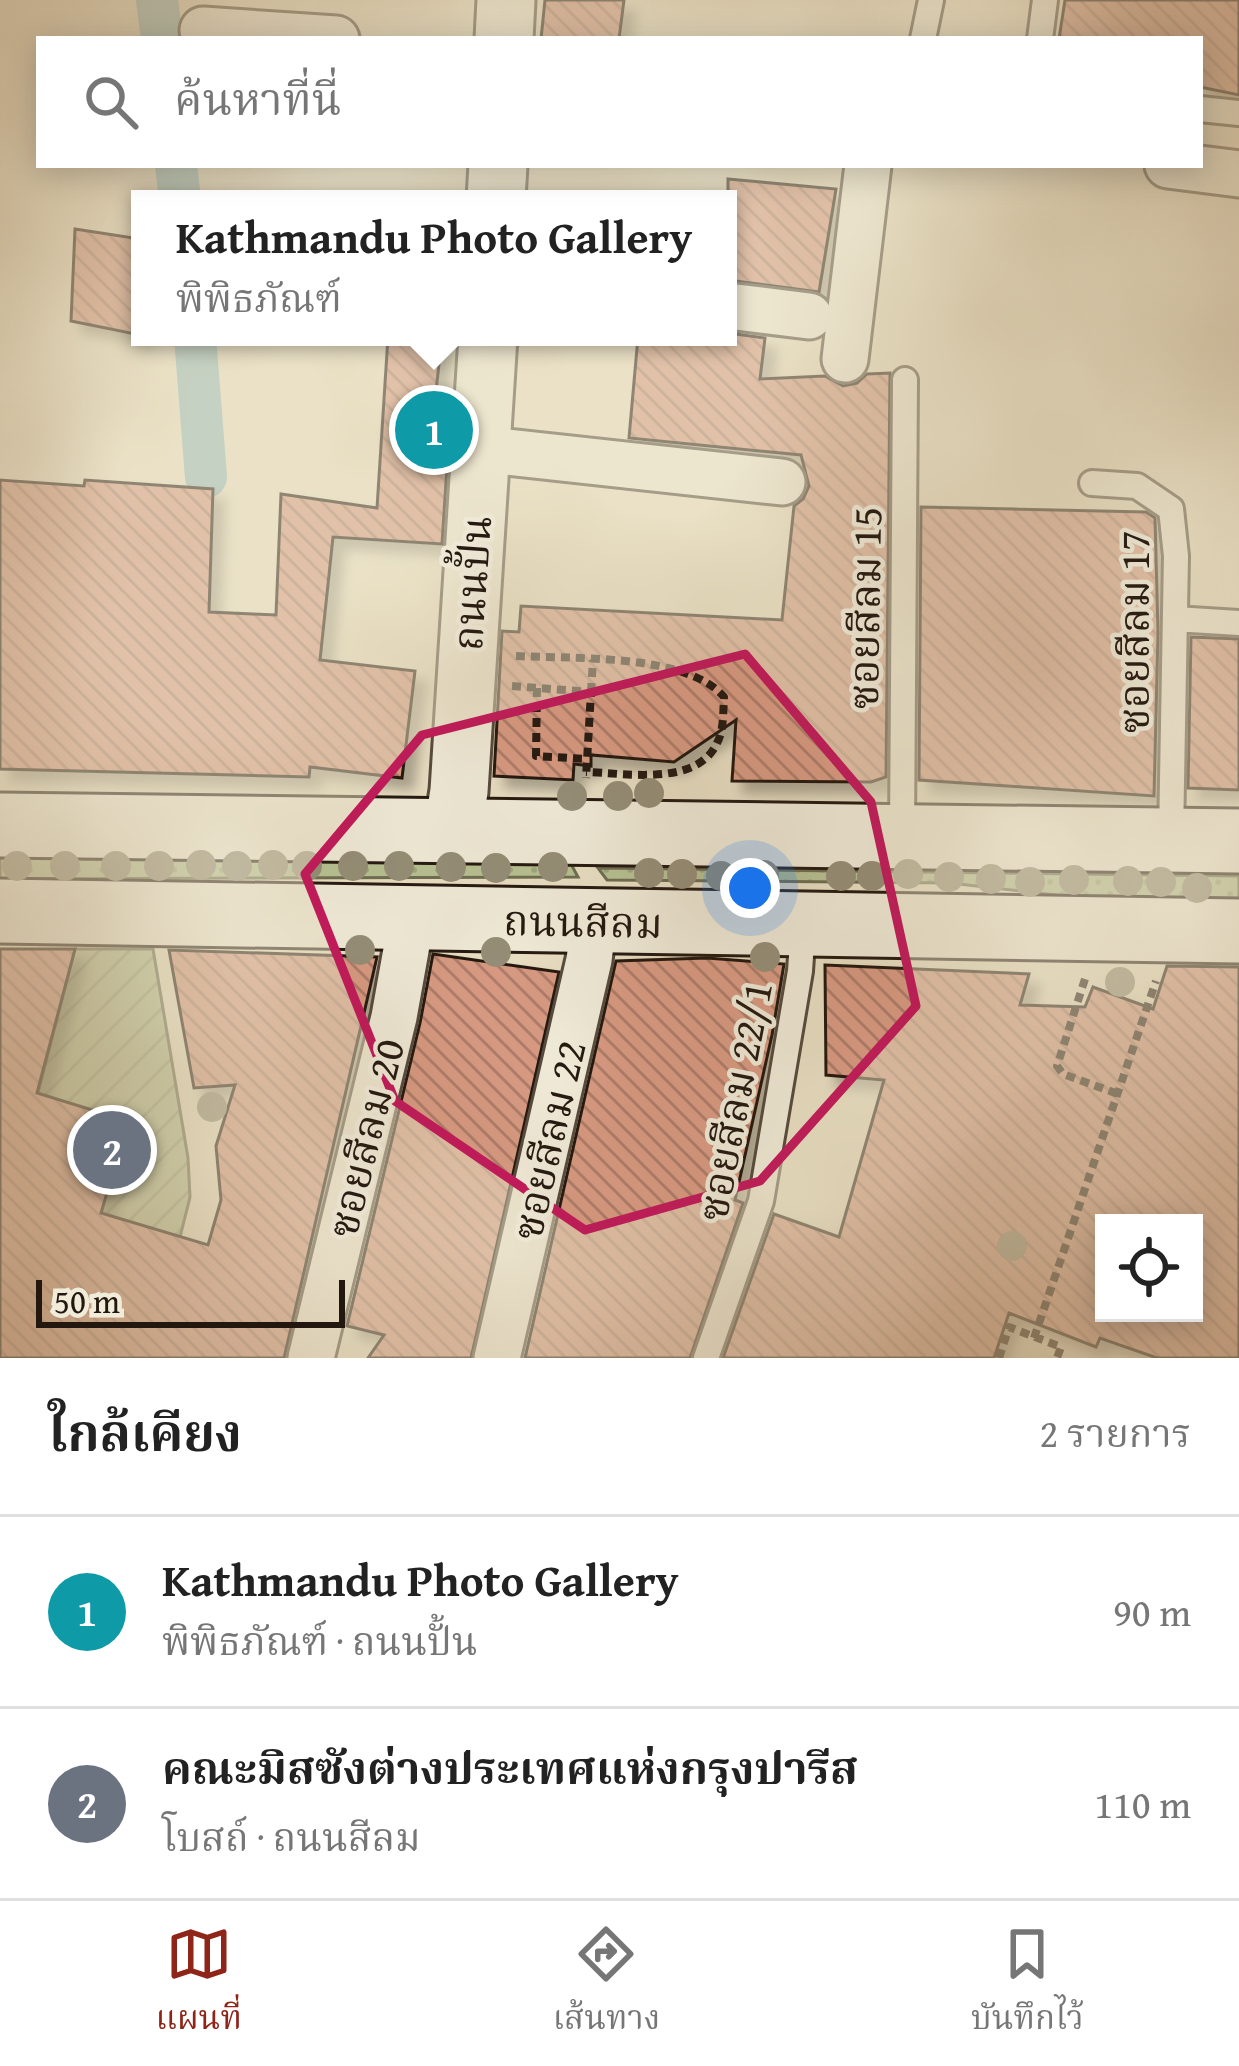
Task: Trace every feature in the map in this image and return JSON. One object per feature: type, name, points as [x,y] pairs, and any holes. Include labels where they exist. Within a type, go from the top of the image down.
[{"type":"main road","name":"ถนนสีลม","points":[[0,825],[1239,842]]},
{"type":"main road","name":"ถนนสีลม","points":[[0,911],[1239,931]]},
{"type":"street","points":[[504,36],[506,0]]},
{"type":"street","points":[[203,30],[292,36]]},
{"type":"street","points":[[844,359],[868,168]]},
{"type":"street","points":[[1192,168],[1239,174]]},
{"type":"street","points":[[737,307],[809,316]]},
{"type":"street","name":"ถนนปั้น","points":[[453,829],[487,346]]},
{"type":"street","points":[[480,449],[782,482]]},
{"type":"street","name":"ซอยสีลม 20","points":[[311,1358],[394,1017],[412,917]]},
{"type":"street","name":"ซอยสีลม 22","points":[[497,1358],[590,960],[594,921]]},
{"type":"lane","points":[[924,36],[931,0]]},
{"type":"lane","points":[[1040,36],[1045,0]]},
{"type":"lane","points":[[1203,109],[1239,113]]},
{"type":"lane","name":"ซอยสีลม 15","points":[[902,838],[905,380]]},
{"type":"lane","name":"ซอยสีลม 17","points":[[1092,483],[1137,486],[1171,509],[1176,556],[1171,840]]},
{"type":"lane","points":[[1174,619],[1239,623]]},
{"type":"lane","name":"ซอยสีลม 22/1","points":[[706,1358],[761,1201],[804,924]]},
{"type":"path","points":[[516,656],[672,668],[717,688],[724,697],[719,740],[710,756],[688,769],[659,774],[586,772]]},
{"type":"path","points":[[586,785],[592,660]]},
{"type":"path","points":[[494,685],[591,692]]},
{"type":"path","points":[[537,688],[536,756],[587,760]]},
{"type":"path","points":[[1034,1338],[1158,975]]},
{"type":"path","points":[[1085,977],[1057,1066],[1063,1074],[1118,1094]]},
{"type":"path","points":[[999,1358],[1009,1327],[1061,1347],[1057,1358]]},
{"type":"highlighted area","points":[[745,654],[871,802],[916,1006],[760,1181],[585,1230],[395,1101],[305,874],[422,735]]},
{"type":"green space","points":[[0,858],[571,864],[578,877],[0,879]]},
{"type":"green space","points":[[598,868],[1239,876],[1239,903],[1091,899],[950,883],[607,880]]},
{"type":"green space","points":[[75,949],[153,949],[188,1158],[190,1197],[180,1237],[101,1213],[52,1098],[38,1093]]},
{"type":"building","points":[[545,0],[624,0],[619,36],[541,36]]},
{"type":"building","points":[[1065,0],[1239,0],[1239,95],[1203,88],[1203,36],[1059,36]]},
{"type":"building","points":[[728,179],[836,189],[819,292],[737,281],[737,190],[728,190]]},
{"type":"building","points":[[75,229],[131,238],[131,333],[71,321]]},
{"type":"building","points":[[737,334],[765,338],[760,379],[825,376],[843,386],[867,374],[890,373],[886,777],[871,782],[732,781],[736,720],[674,762],[591,755],[591,766],[574,764],[573,780],[494,776],[502,631],[519,632],[521,606],[782,620],[794,506],[809,486],[801,455],[629,438],[637,346],[737,346]]},
{"type":"building","points":[[387,346],[441,346],[435,400],[451,403],[442,544],[333,537],[320,660],[415,671],[402,778],[310,767],[309,777],[0,769],[0,480],[213,489],[209,612],[276,615],[281,494],[377,508]]},
{"type":"building","points":[[921,507],[1146,512],[1155,518],[1154,796],[919,780]]},
{"type":"building","points":[[1191,637],[1239,639],[1239,790],[1188,788]]},
{"type":"building","points":[[0,949],[75,949],[37,1093],[128,1121],[101,1213],[208,1245],[221,1200],[216,1146],[235,1085],[194,1088],[169,950],[377,957],[284,1358],[0,1358]]},
{"type":"building","points":[[433,954],[559,972],[471,1358],[368,1358],[384,1335],[347,1326]]},
{"type":"building","points":[[707,958],[784,964],[735,1200],[743,1203],[690,1358],[525,1358],[616,961]]},
{"type":"building","points":[[825,965],[1029,974],[1020,1005],[1085,1007],[1093,987],[1153,1009],[1167,966],[1239,967],[1239,1358],[1157,1358],[1100,1338],[1096,1347],[1009,1313],[994,1358],[723,1358],[774,1214],[839,1237],[884,1080],[826,1075]]},
{"type":"waterway","points":[[157,0],[162,36]]},
{"type":"waterway","points":[[176,168],[179,190]]},
{"type":"waterway","points":[[196,346],[206,477]]},
{"type":"place","name":"Kathmandu Photo Gallery","points":[[434,430]]},
{"type":"place","name":"คณะมิสซังต่างประเทศแห่งกรุงปารีส","points":[[112,1150]]}]
